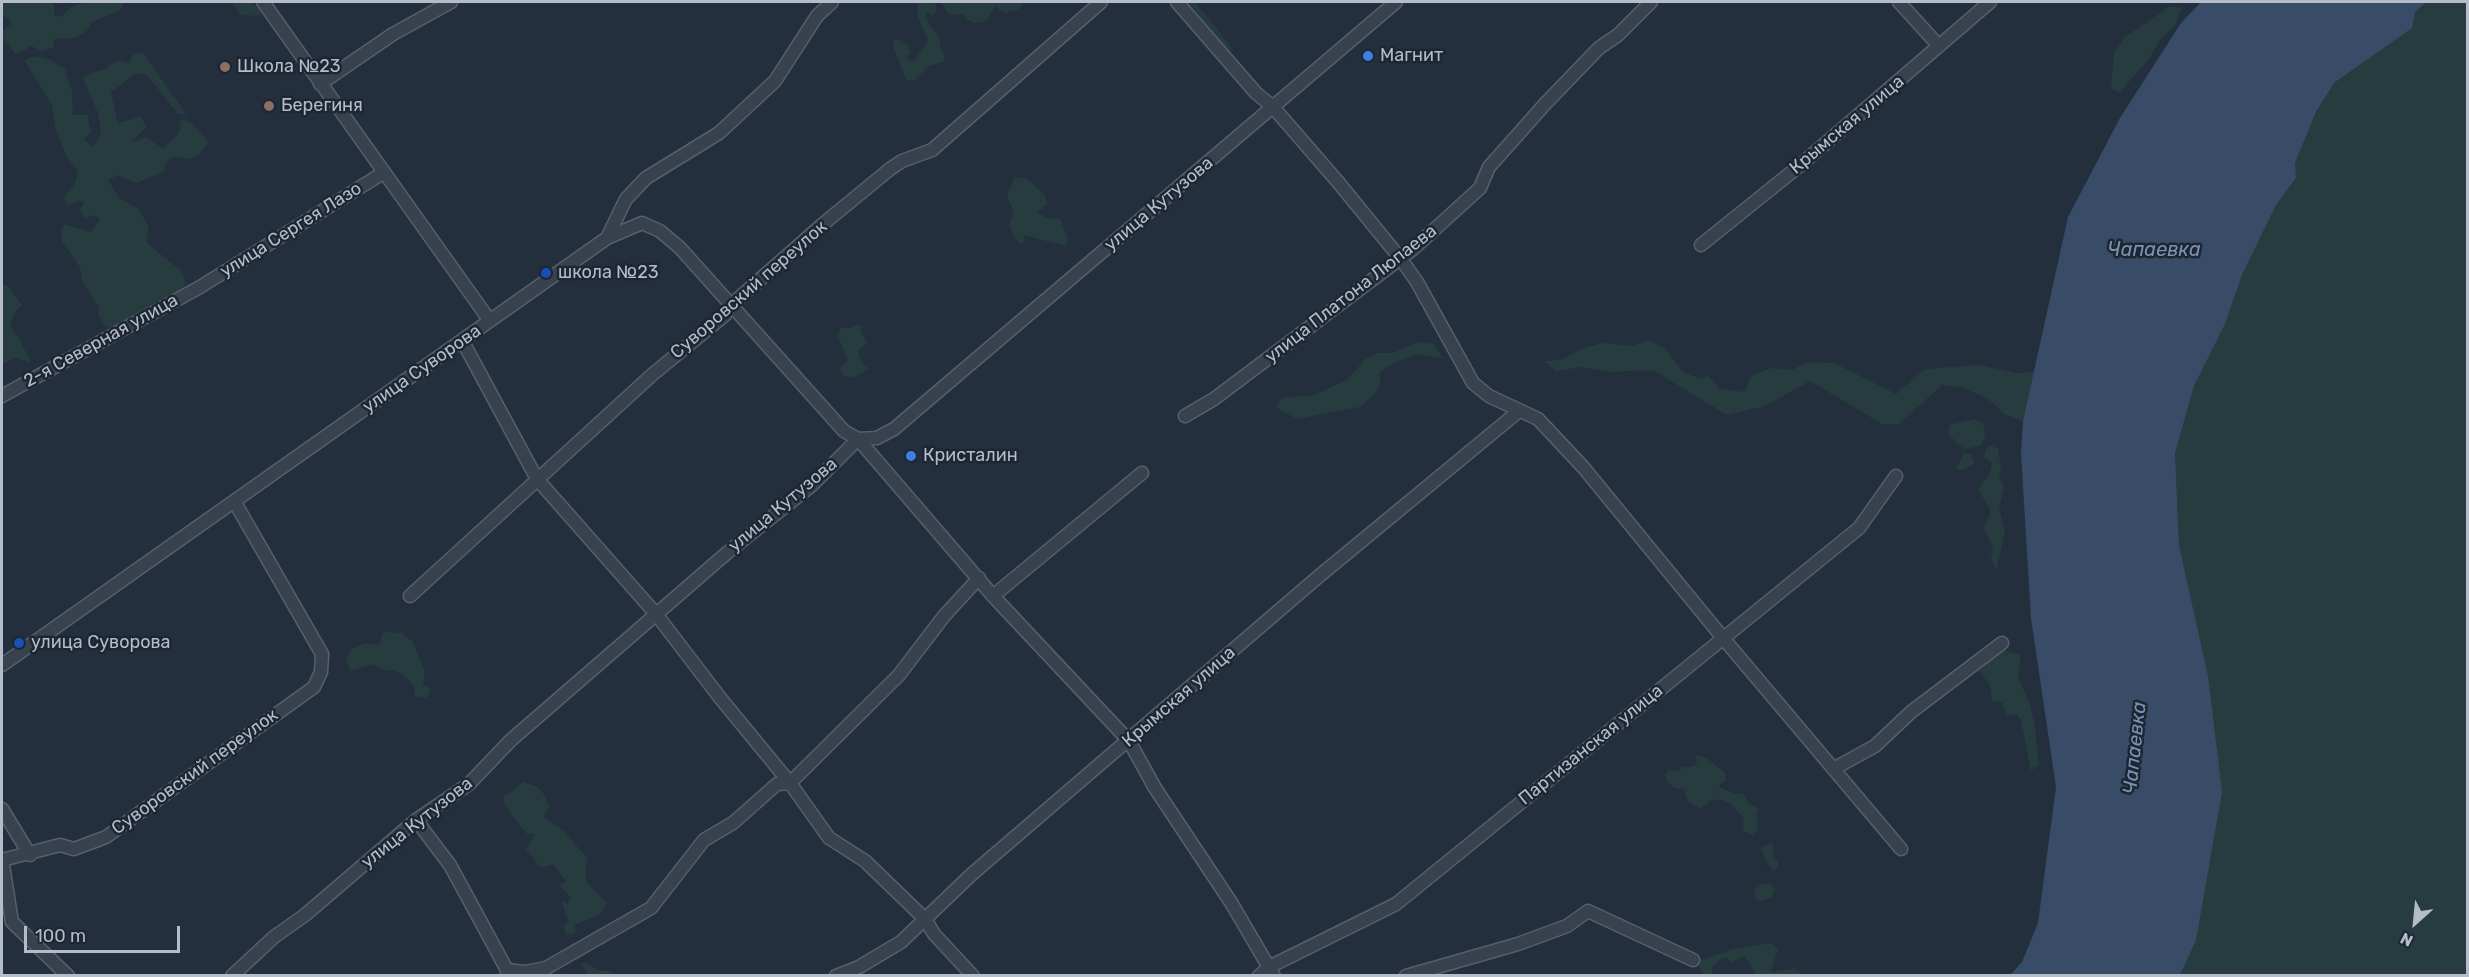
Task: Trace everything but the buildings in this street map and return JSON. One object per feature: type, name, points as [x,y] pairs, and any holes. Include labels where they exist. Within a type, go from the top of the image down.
[{"type":"street","points":[[263,2],[490,321]]},
{"type":"street","points":[[320,84],[393,34],[451,2]]},
{"type":"street","name":"улица Суворова","points":[[607,237],[626,199],[646,178],[719,133],[775,81],[817,16],[832,2]]},
{"type":"street","name":"Суворовский переулок","points":[[410,596],[653,374],[725,315],[730,306],[890,169],[902,161],[932,150],[1101,2]]},
{"type":"street","points":[[1177,2],[1256,93],[1273,107],[1400,258],[1417,282],[1473,383],[1489,396],[1538,419],[1583,467],[1723,638],[1901,849]]},
{"type":"street","name":"улица Кутузова","points":[[232,975],[416,820],[469,784],[511,740],[728,552],[811,486],[858,439],[877,438],[894,429],[1396,2]]},
{"type":"street","name":"улица Платона Люпаева","points":[[1185,416],[1214,399],[1400,258],[1480,188],[1489,167],[1545,104],[1599,48],[1618,35],[1651,2]]},
{"type":"street","points":[[1899,2],[1939,46]]},
{"type":"street","name":"Крымская улица","points":[[1701,245],[1798,167],[1990,2]]},
{"type":"street","name":"улица Сергея Лазо","points":[[200,287],[383,173]]},
{"type":"street","name":"улица Суворова","points":[[2,665],[463,342],[607,237],[642,223],[660,231],[680,248],[730,306]]},
{"type":"street","name":"2-я Северная улица","points":[[2,396],[200,287]]},
{"type":"street","points":[[730,306],[844,431],[858,439],[993,596],[1129,741],[1155,788],[1232,904],[1272,971]]},
{"type":"street","points":[[463,342],[537,479],[656,614],[721,699],[790,783],[829,838],[865,861],[926,919],[934,934],[974,975]]},
{"type":"street","name":"Крымская улица","points":[[836,975],[859,967],[901,942],[972,874],[1318,577],[1519,411]]},
{"type":"street","points":[[993,596],[1142,473]]},
{"type":"street","name":"Партизанская улица","points":[[1258,975],[1272,971],[1396,904],[1858,528],[1896,476]]},
{"type":"street","name":"Суворовский переулок","points":[[2,860],[30,855],[60,845],[74,849],[106,837],[314,687],[321,672],[322,654],[234,501]]},
{"type":"street","points":[[416,820],[450,865],[507,973],[546,968],[651,908],[705,840],[733,823],[777,784],[790,783],[899,675],[944,616],[979,578]]},
{"type":"street","points":[[1835,768],[1875,746],[1911,712],[2002,643]]},
{"type":"street","points":[[2,809],[30,855]]},
{"type":"street","points":[[2,860],[12,922],[68,975]]},
{"type":"street","points":[[1406,975],[1518,944],[1567,927],[1588,911],[1693,960]]},
{"type":"green space","points":[[2,2],[51,2],[54,5],[54,15],[62,17],[70,8],[83,2],[125,2],[119,11],[92,22],[88,30],[75,38],[54,39],[54,47],[42,51],[31,46],[16,55],[2,37],[2,31],[12,23],[2,14]]},
{"type":"green space","points":[[231,2],[250,2],[261,10],[260,16],[241,15]]},
{"type":"green space","points":[[918,2],[935,2],[937,11],[932,16],[927,12],[926,19],[939,37],[942,52],[945,55],[943,62],[929,66],[914,81],[906,80],[893,47],[894,40],[901,40],[908,45],[911,53],[906,57],[910,61],[914,60],[929,41],[917,16]]},
{"type":"green space","points":[[941,2],[1023,2],[1018,11],[1011,10],[1006,14],[995,6],[986,21],[975,23],[966,19],[963,14],[949,15]]},
{"type":"green space","points":[[1188,2],[1195,2],[1232,48],[1230,55]]},
{"type":"green space","points":[[2426,2],[2467,2],[2467,975],[2180,975],[2196,940],[2208,676],[2179,545],[2175,453],[2194,386],[2225,324],[2242,275],[2276,205],[2296,178],[2295,163],[2316,112],[2334,83],[2411,28],[2415,12]]},
{"type":"green space","points":[[2169,7],[2182,7],[2176,24],[2160,40],[2148,60],[2119,93],[2111,88],[2114,53],[2125,37]]},
{"type":"green space","points":[[143,53],[186,114],[178,114],[147,75],[137,73],[111,92],[118,123],[141,117],[146,127],[132,142],[146,137],[163,149],[177,135],[181,128],[179,122],[184,119],[193,124],[209,142],[200,154],[188,159],[175,156],[168,160],[163,172],[136,183],[118,175],[108,180],[119,198],[139,209],[148,226],[147,243],[181,271],[186,283],[179,292],[155,303],[114,328],[106,327],[99,317],[99,307],[83,283],[80,267],[62,242],[61,232],[64,224],[91,232],[100,219],[95,215],[84,218],[80,210],[85,202],[79,201],[67,206],[64,197],[75,184],[78,172],[66,155],[55,127],[52,105],[24,60],[35,56],[49,59],[65,69],[72,92],[73,115],[87,115],[91,132],[83,140],[93,146],[101,134],[98,113],[83,78],[105,69],[117,60],[129,63],[134,54]]},
{"type":"green space","points":[[1014,177],[1027,179],[1044,194],[1048,203],[1037,212],[1047,218],[1060,219],[1068,238],[1066,246],[1023,235],[1026,241],[1020,243],[1013,235],[1009,225],[1013,215],[1012,207],[1007,196]]},
{"type":"green space","points":[[2,284],[9,287],[22,305],[15,312],[10,326],[31,363],[15,358],[2,364]]},
{"type":"green space","points":[[855,325],[862,326],[860,331],[867,342],[859,350],[859,355],[862,363],[869,369],[854,377],[844,376],[839,368],[848,360],[838,336],[841,328],[851,328]]},
{"type":"green space","points":[[1648,340],[1666,349],[1683,372],[1701,379],[1708,376],[1720,389],[1745,392],[1751,376],[1771,368],[1792,370],[1807,362],[1834,363],[1896,394],[1925,369],[1980,365],[2017,373],[2034,372],[2023,421],[2004,414],[1987,398],[1960,387],[1942,385],[1899,424],[1882,424],[1810,381],[1765,406],[1727,415],[1653,370],[1610,372],[1582,367],[1556,371],[1543,361],[1561,360],[1582,349],[1602,343],[1632,346]]},
{"type":"green space","points":[[1419,342],[1434,344],[1443,358],[1417,354],[1393,363],[1379,373],[1381,380],[1376,392],[1360,407],[1297,419],[1275,407],[1282,398],[1315,395],[1348,379],[1366,358],[1378,353],[1393,353]]},
{"type":"green space","points":[[1975,419],[1983,423],[1985,436],[1980,446],[1964,449],[1948,434],[1949,425]]},
{"type":"green space","points":[[1993,444],[1998,449],[2001,468],[1999,476],[2004,488],[1999,508],[2005,532],[1996,570],[1991,558],[1993,547],[1983,528],[1990,514],[1989,507],[1978,490],[1990,472],[1992,463],[1984,458],[1986,449]]},
{"type":"green space","points":[[1963,454],[1971,454],[1974,464],[1963,470],[1956,469]]},
{"type":"green space","points":[[383,632],[402,633],[413,642],[425,672],[423,684],[431,690],[426,698],[415,696],[414,686],[404,675],[393,670],[383,670],[373,664],[351,671],[345,660],[352,649],[364,643],[380,644]]},
{"type":"green space","points":[[2001,650],[2021,655],[2018,678],[2029,701],[2035,727],[2039,765],[2031,771],[2021,720],[2016,714],[2006,715],[2002,702],[1992,700],[1990,685],[1976,667]]},
{"type":"green space","points":[[1696,755],[1705,757],[1726,773],[1725,781],[1718,786],[1734,794],[1743,794],[1748,802],[1759,809],[1756,812],[1758,829],[1753,835],[1743,831],[1744,819],[1731,804],[1720,799],[1710,801],[1700,809],[1687,800],[1684,789],[1675,788],[1667,782],[1665,775],[1669,769],[1678,772],[1683,767],[1692,767],[1697,763]]},
{"type":"green space","points":[[523,782],[538,787],[543,793],[549,806],[544,817],[564,831],[588,859],[585,871],[587,883],[607,903],[600,914],[575,925],[575,933],[566,935],[563,927],[568,921],[562,901],[567,904],[571,898],[559,885],[566,881],[553,864],[541,868],[526,849],[535,834],[527,834],[505,805],[503,797]]},
{"type":"green space","points":[[1773,842],[1773,855],[1779,864],[1774,871],[1767,863],[1761,848]]},
{"type":"green space","points":[[1762,883],[1771,884],[1775,889],[1771,898],[1760,901],[1755,899],[1755,890]]},
{"type":"green space","points":[[1771,943],[1778,949],[1771,972],[1794,968],[1802,972],[1799,975],[1757,975],[1744,956],[1732,962],[1727,958],[1721,959],[1711,968],[1713,975],[1704,975],[1698,965],[1701,960],[1733,949]]},
{"type":"green space","points":[[585,963],[614,975],[589,975],[580,964]]},
{"type":"water","name":"Чапаевка","points":[[2201,2],[2426,2],[2415,12],[2412,28],[2334,83],[2316,112],[2295,163],[2296,178],[2276,205],[2242,275],[2225,324],[2194,386],[2175,453],[2179,545],[2208,676],[2222,792],[2196,940],[2180,975],[2010,975],[2022,962],[2038,923],[2056,787],[2031,618],[2021,453],[2023,421],[2068,217],[2120,118],[2181,23]]},
{"type":"place","name":"Магнит","points":[[1368,56]]},
{"type":"place","name":"Школа №23","points":[[225,67]]},
{"type":"place","name":"Берегиня","points":[[269,106]]},
{"type":"place","name":"школа №23","points":[[546,273]]},
{"type":"place","name":"Кристалин","points":[[911,456]]},
{"type":"place","name":"улица Суворова","points":[[19,643]]}]
